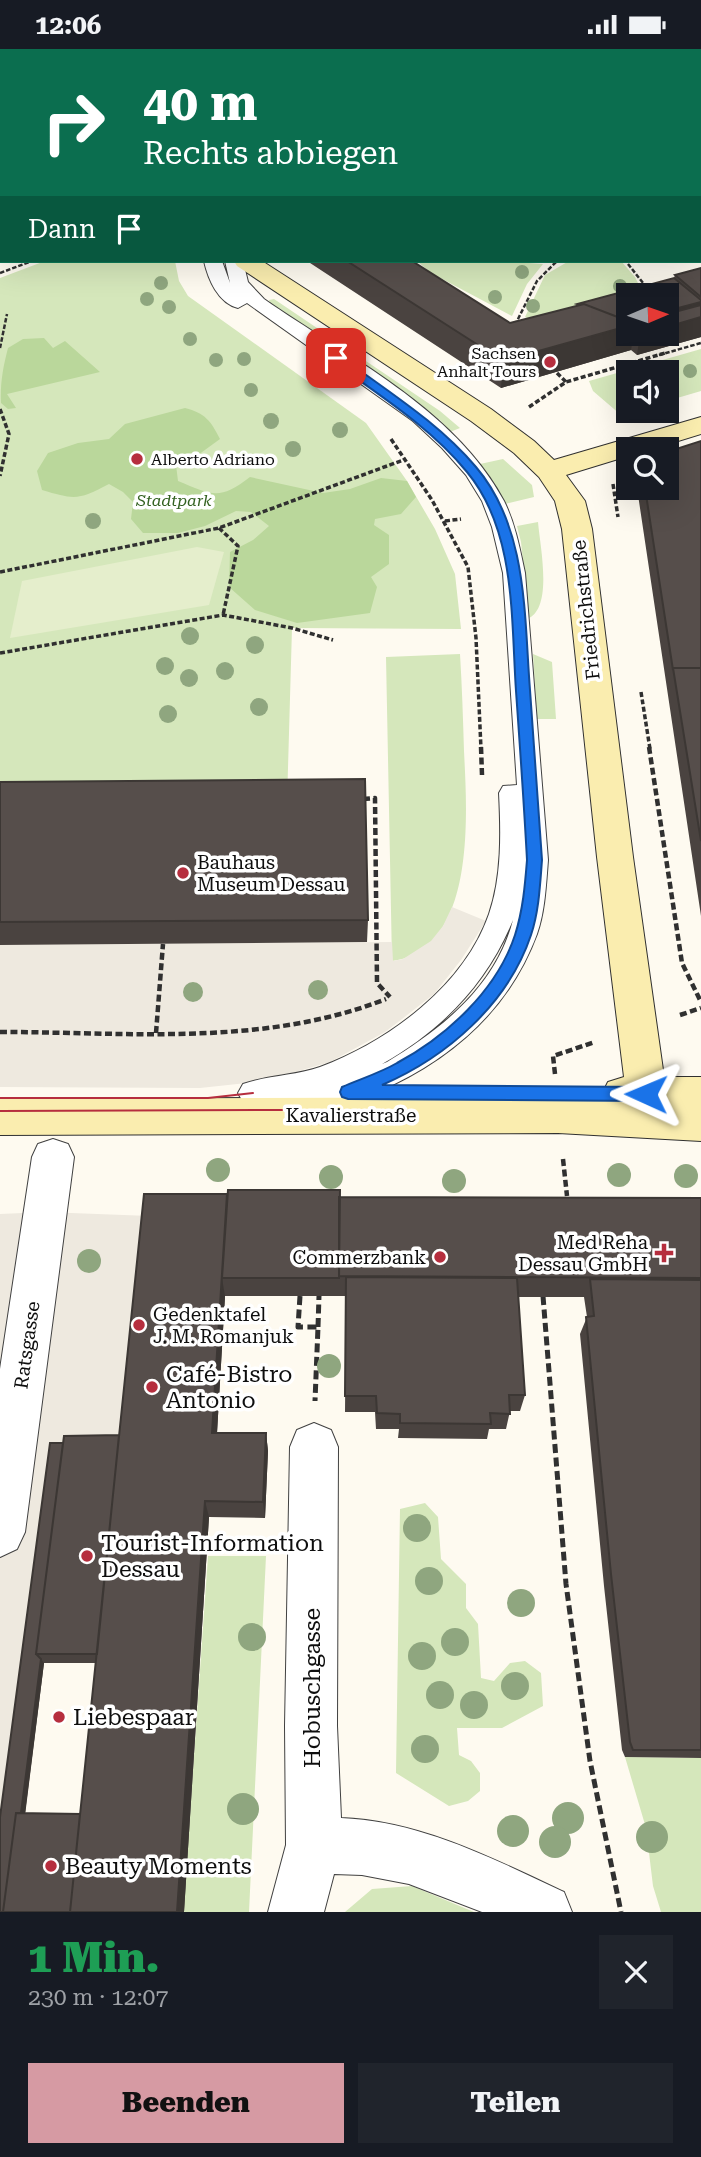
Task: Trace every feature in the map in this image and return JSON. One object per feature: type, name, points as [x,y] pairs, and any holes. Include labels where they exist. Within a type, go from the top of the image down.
[{"type":"street","name":"Friedrichstraße","points":[[249,263],[481,415],[524,447],[549,471],[570,501],[577,529],[648,1108]]},
{"type":"street","points":[[549,471],[701,425]]},
{"type":"street","name":"Kavalierstraße","points":[[0,1117],[262,1106],[348,1092],[648,1108],[701,1123]]},
{"type":"street","name":"Kavalierstraße","points":[[0,1093],[262,1106],[558,1115],[648,1108],[701,1094]]},
{"type":"street","name":"Ratsgasse","points":[[0,1532],[53,1157]]},
{"type":"street","name":"Hobuschgasse","points":[[296,1912],[314,1845],[310,1726],[314,1447]]},
{"type":"street","points":[[314,1845],[363,1847],[406,1857],[476,1880],[544,1912]]},
{"type":"lane","points":[[214,263],[219,281],[233,298],[397,414],[438,452],[467,492],[485,531],[497,581],[511,756],[514,846],[509,882],[501,916],[485,952],[468,979],[440,1007],[370,1055],[317,1080],[293,1087],[262,1106]]},
{"type":"lane","points":[[234,263],[239,283],[257,303],[422,420],[473,470],[492,499],[501,521],[514,573],[535,860],[531,902],[523,936],[509,966],[468,1020],[402,1068],[348,1092]]},
{"type":"path","points":[[0,273],[27,263]]},
{"type":"path","points":[[515,333],[514,327],[532,285],[543,271],[555,263]]},
{"type":"path","points":[[628,264],[642,283]]},
{"type":"path","points":[[0,348],[8,314]]},
{"type":"path","points":[[557,373],[566,382],[701,343]]},
{"type":"path","points":[[0,409],[9,434],[0,476]]},
{"type":"path","points":[[0,425],[6,421]]},
{"type":"path","points":[[388,435],[432,500],[468,567],[476,638],[482,781]]},
{"type":"path","points":[[0,572],[219,528],[406,459]]},
{"type":"path","points":[[587,459],[612,480],[618,519]]},
{"type":"path","points":[[219,528],[238,546],[223,615]]},
{"type":"path","points":[[0,653],[223,615],[292,628],[333,640]]},
{"type":"path","points":[[640,683],[682,963],[701,1002]]},
{"type":"path","points":[[354,799],[375,799],[377,983],[390,997]]},
{"type":"path","points":[[156,1033],[163,944]]},
{"type":"path","points":[[0,1032],[260,1032],[297,1026],[366,1008],[398,992]]},
{"type":"path","points":[[562,1154],[567,1196]]},
{"type":"path","points":[[300,1296],[298,1327],[318,1327]]},
{"type":"path","points":[[314,1447],[319,1296]]},
{"type":"path","points":[[543,1296],[566,1584],[590,1761],[621,1912]]},
{"type":"green space","name":"Stadtpark","points":[[40,263],[175,263],[179,281],[188,296],[366,423],[407,481],[435,529],[455,574],[461,629],[292,628],[287,803],[0,805],[0,278]]},
{"type":"green space","points":[[419,263],[543,264],[527,284],[512,316],[431,273]]},
{"type":"green space","points":[[566,263],[623,263],[638,283],[616,283],[616,298],[530,319],[525,317],[545,275]]},
{"type":"green space","points":[[274,299],[440,411],[460,428],[450,432],[440,420],[270,303],[269,300]]},
{"type":"green space","points":[[44,338],[53,348],[65,341],[100,372],[7,394],[16,408],[8,409],[1,403],[1,396],[8,348],[23,339]]},
{"type":"green space","points":[[701,349],[701,391],[679,397],[679,360],[662,360]]},
{"type":"green space","points":[[616,373],[616,411],[593,391],[589,381]]},
{"type":"green space","points":[[185,408],[198,412],[207,419],[220,439],[198,455],[176,465],[178,481],[199,490],[223,493],[250,477],[323,493],[350,489],[381,478],[407,481],[416,497],[401,514],[375,519],[374,525],[389,535],[389,564],[371,577],[377,587],[370,613],[297,623],[255,610],[229,587],[230,552],[253,540],[269,526],[251,512],[236,511],[205,526],[178,533],[143,533],[131,519],[133,502],[109,484],[77,497],[42,490],[37,471],[48,453],[78,443],[109,439],[125,424]]},
{"type":"green space","points":[[503,459],[532,485],[534,497],[505,504],[480,464]]},
{"type":"green space","points":[[538,522],[543,589],[541,601],[529,618],[517,526]]},
{"type":"green space","points":[[197,547],[224,552],[209,605],[10,638],[22,581]]},
{"type":"green space","points":[[460,654],[466,808],[461,875],[453,906],[440,932],[420,951],[392,961],[386,657]]},
{"type":"green space","points":[[533,654],[552,662],[556,719],[537,719]]},
{"type":"green space","points":[[425,1503],[438,1517],[441,1559],[466,1584],[466,1608],[478,1624],[481,1678],[494,1681],[510,1663],[525,1661],[541,1673],[543,1706],[502,1728],[457,1728],[459,1755],[471,1761],[480,1773],[480,1791],[468,1801],[449,1806],[396,1773],[400,1509]]},
{"type":"green space","points":[[208,1556],[266,1556],[249,1912],[183,1912]]},
{"type":"green space","points":[[625,1757],[701,1758],[701,1912],[661,1912],[653,1886],[646,1828]]},
{"type":"green space","points":[[412,1886],[474,1912],[345,1912],[372,1889]]},
{"type":"shaded area","points":[[452,907],[486,921],[461,960],[434,994],[402,1019],[385,1032],[330,1062],[264,1081],[200,1088],[0,1087],[0,945],[392,942],[393,961],[403,959],[431,941],[443,926]]},
{"type":"shaded area","points":[[45,1212],[150,1216],[127,1448],[70,1449],[12,1912],[0,1912],[0,1214]]},
{"type":"building","points":[[350,263],[415,263],[510,323],[584,304],[616,316],[616,329],[503,361]]},
{"type":"building","points":[[701,268],[701,297],[675,275]]},
{"type":"building","points":[[674,278],[701,302],[679,308],[679,283],[655,283]]},
{"type":"building","points":[[616,294],[616,316],[584,304],[577,304]]},
{"type":"building","points":[[701,305],[701,317],[679,323],[679,311]]},
{"type":"building","points":[[701,441],[701,668],[673,670],[647,500],[679,500],[679,448]]},
{"type":"building","points":[[673,668],[701,668],[701,841]]},
{"type":"building","name":"Bauhaus Museum Dessau","points":[[365,779],[368,920],[0,922],[0,782]]},
{"type":"building","points":[[228,1190],[340,1190],[339,1278],[222,1278]]},
{"type":"building","points":[[144,1194],[227,1194],[212,1433],[266,1433],[263,1502],[205,1501],[177,1912],[70,1912]]},
{"type":"building","points":[[339,1197],[701,1198],[701,1278],[339,1276]]},
{"type":"building","points":[[346,1277],[517,1278],[525,1395],[509,1395],[510,1414],[490,1413],[491,1424],[400,1423],[400,1414],[377,1413],[376,1396],[345,1396]]},
{"type":"building","points":[[590,1279],[701,1280],[701,1750],[633,1750],[630,1742],[586,1317],[594,1316]]},
{"type":"building","name":"Tourist-Information Dessau","points":[[119,1435],[97,1654],[36,1654],[64,1436]]},
{"type":"building","points":[[50,1443],[63,1443],[36,1654],[41,1659],[21,1813],[16,1813],[3,1912],[0,1912],[0,1817]]},
{"type":"building","name":"Beauty Moments","points":[[16,1813],[80,1814],[70,1912],[3,1912]]},
{"type":"tram line","points":[[0,1098],[208,1098],[253,1093]]},
{"type":"tram line","points":[[0,1111],[282,1110]]},
{"type":"place","name":"Sachsen Anhalt Tours","points":[[550,362]]},
{"type":"place","name":"Alberto Adriano","points":[[137,459]]},
{"type":"place","name":"Bauhaus Museum Dessau","points":[[183,873]]},
{"type":"place","name":"Med Reha Dessau GmbH","points":[[664,1253]]},
{"type":"place","name":"Commerzbank","points":[[440,1257]]},
{"type":"place","name":"Gedenktafel J. M. Romanjuk","points":[[139,1325]]},
{"type":"place","name":"Café-Bistro Antonio","points":[[152,1387]]},
{"type":"place","name":"Tourist-Information Dessau","points":[[87,1556]]},
{"type":"place","name":"Liebespaar","points":[[59,1717]]},
{"type":"place","name":"Beauty Moments","points":[[51,1866]]},
{"type":"route","points":[[336,358],[435,431],[473,470],[492,499],[501,521],[514,573],[535,860],[531,902],[523,936],[509,966],[489,995],[468,1020],[436,1046],[402,1068],[348,1092],[646,1094]]}]
